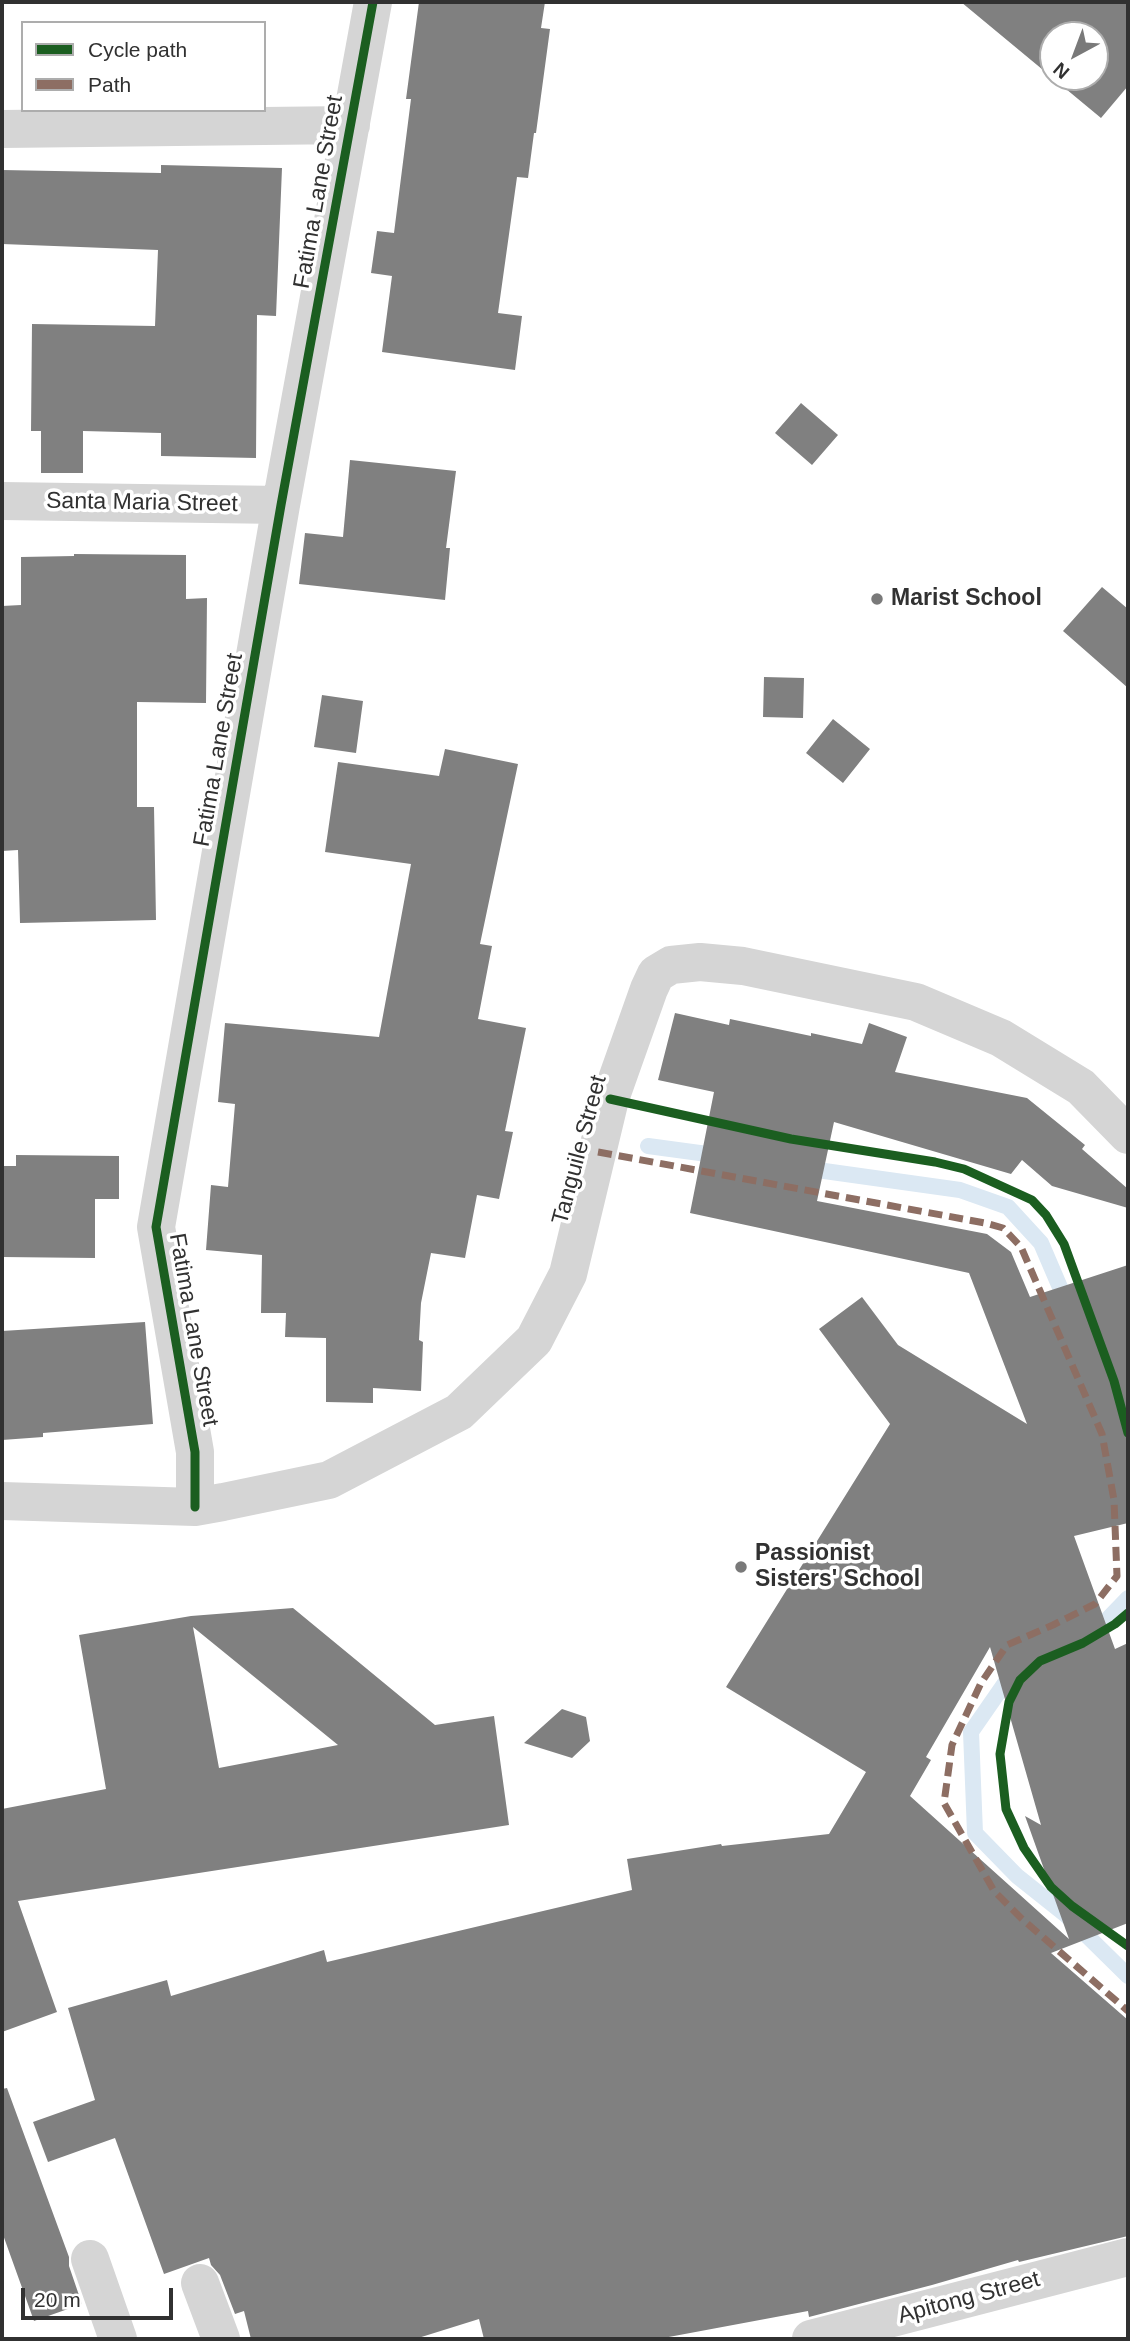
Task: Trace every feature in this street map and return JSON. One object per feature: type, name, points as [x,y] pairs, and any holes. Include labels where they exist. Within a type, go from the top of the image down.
[{"type":"street","name":"Fatima Lane Street","points":[[195,1507],[195,1452],[156,1227],[281,505],[373,2]]},
{"type":"street","points":[[2,129],[351,125]]},
{"type":"street","name":"Santa Maria Street","points":[[2,501],[281,505]]},
{"type":"street","name":"Tanguile Street","points":[[2,1502],[195,1507],[329,1480],[459,1412],[534,1340],[568,1274],[610,1098],[649,989],[656,974],[671,965],[700,962],[743,966],[916,1002],[1001,1038],[1081,1087],[1128,1135]]},
{"type":"street","name":"Apitong Street","points":[[811,2339],[1128,2257]]},
{"type":"street","points":[[90,2259],[118,2339]]},
{"type":"street","points":[[200,2283],[221,2339]]},
{"type":"building","points":[[419,2],[545,2],[541,28],[550,29],[536,133],[528,178],[517,177],[498,313],[522,316],[515,370],[382,352],[392,276],[371,273],[377,231],[394,233],[411,99],[406,99]]},
{"type":"building","points":[[961,2],[1128,2],[1128,86],[1101,118],[1068,91],[1109,91],[1109,21],[1039,21],[1039,67]]},
{"type":"building","points":[[161,165],[282,168],[276,316],[257,315],[256,458],[161,456],[161,433],[83,431],[83,473],[41,473],[41,431],[31,431],[32,324],[155,326],[158,250],[2,244],[2,170],[161,173]]},
{"type":"building","points":[[801,403],[838,435],[812,465],[775,433]]},
{"type":"building","points":[[350,460],[456,471],[446,548],[450,548],[445,600],[299,584],[305,533],[343,537]]},
{"type":"building","points":[[74,554],[186,555],[186,599],[207,598],[206,703],[137,702],[137,807],[154,807],[156,920],[20,923],[18,850],[2,851],[2,606],[21,605],[21,557]]},
{"type":"building","points":[[1102,587],[1128,609],[1128,688],[1063,631]]},
{"type":"building","points":[[764,677],[804,678],[803,718],[763,717]]},
{"type":"building","points":[[322,695],[363,701],[356,753],[314,747]]},
{"type":"building","points":[[833,719],[870,749],[843,783],[806,753]]},
{"type":"building","points":[[445,749],[518,764],[480,944],[492,946],[478,1019],[526,1028],[505,1131],[513,1132],[499,1199],[477,1195],[465,1258],[431,1253],[421,1303],[421,1391],[373,1388],[373,1403],[326,1402],[326,1338],[285,1337],[286,1313],[261,1313],[262,1255],[206,1250],[211,1185],[228,1187],[235,1104],[218,1102],[225,1023],[379,1037],[411,864],[325,852],[338,762],[439,776]]},
{"type":"building","points":[[675,1013],[729,1025],[730,1019],[862,1044],[869,1023],[907,1037],[895,1072],[1027,1098],[1085,1145],[1082,1149],[1128,1189],[1128,1208],[1052,1186],[1022,1160],[1011,1174],[834,1122],[817,1201],[987,1234],[1011,1252],[1030,1297],[1128,1265],[1128,1523],[1074,1536],[1115,1649],[1128,1643],[1128,1923],[1051,1953],[1128,2020],[1128,2236],[1019,2262],[1018,2260],[809,2317],[808,2311],[658,2339],[484,2339],[479,2319],[415,2339],[251,2339],[244,2311],[235,2314],[220,2275],[211,2265],[209,2258],[164,2274],[115,2138],[48,2162],[33,2122],[95,2100],[68,2008],[167,1980],[171,1996],[324,1950],[327,1962],[632,1890],[627,1859],[721,1844],[829,1834],[866,1772],[726,1687],[890,1424],[819,1329],[862,1297],[898,1345],[1027,1424],[969,1273],[690,1213],[714,1092],[658,1080]],"holes":[[[990,1647],[1041,1825],[1025,1816],[1069,1939],[910,1796],[931,1760],[926,1757]]]},
{"type":"building","points":[[16,1155],[119,1156],[119,1199],[95,1199],[95,1258],[2,1257],[2,1166],[16,1166]]},
{"type":"building","points":[[145,1322],[153,1424],[43,1433],[43,1437],[2,1440],[2,1331]]},
{"type":"building","points":[[293,1608],[435,1725],[494,1716],[509,1825],[18,1901],[57,2012],[2,2032],[2,1809],[106,1789],[79,1635],[191,1616]],"holes":[[[193,1627],[338,1745],[219,1768]]]},
{"type":"building","points":[[562,1709],[586,1717],[590,1741],[572,1758],[524,1743]]},
{"type":"building","points":[[7,2088],[69,2257],[69,2266],[82,2304],[34,2321],[2,2232],[2,2089]]},
{"type":"waterway","points":[[648,1146],[722,1156]]},
{"type":"waterway","points":[[803,1168],[960,1190],[1008,1207],[1041,1243],[1068,1306]]},
{"type":"waterway","points":[[1086,1631],[1100,1627],[1128,1598]]},
{"type":"waterway","points":[[1014,1670],[971,1732],[975,1833],[1017,1876],[1066,1915],[1128,1976]]},
{"type":"marked path","points":[[598,1152],[985,1223],[1003,1228],[1021,1247],[1102,1434],[1114,1500],[1117,1576],[1095,1604],[1007,1645],[981,1683],[952,1745],[944,1803],[994,1891],[1022,1919],[1128,2011]]},
{"type":"cycle path","points":[[195,1507],[195,1452],[156,1227],[281,505],[373,2]]},
{"type":"cycle path","points":[[610,1099],[791,1139],[935,1162],[964,1169],[1032,1200],[1046,1215],[1064,1244],[1114,1381],[1128,1433]]},
{"type":"cycle path","points":[[1128,1613],[1083,1643],[1040,1661],[1020,1680],[1009,1702],[1000,1754],[1006,1809],[1024,1848],[1051,1887],[1072,1906],[1128,1946]]},
{"type":"place","name":"Marist School","points":[[877,599]]},
{"type":"place","name":"Passionist Sisters' School","points":[[741,1567]]}]
